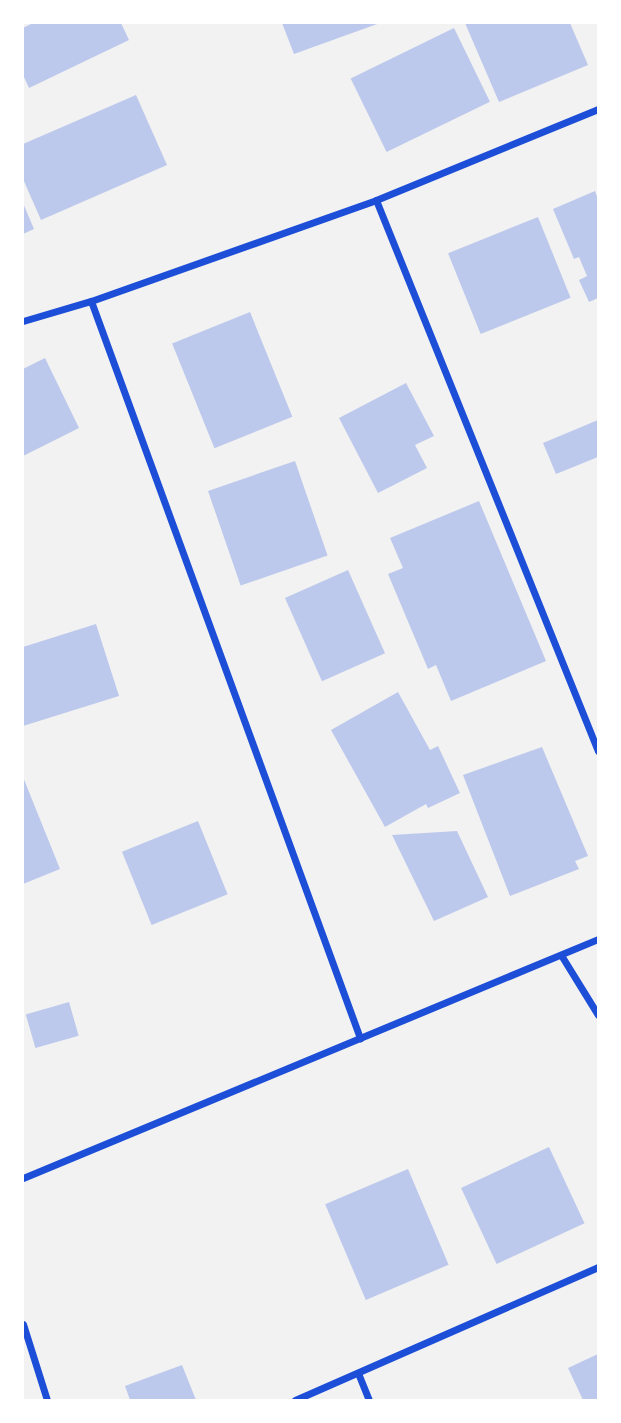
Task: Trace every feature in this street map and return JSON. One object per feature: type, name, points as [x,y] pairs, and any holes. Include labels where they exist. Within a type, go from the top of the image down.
[{"type":"street","points":[[23,321],[91,301],[376,200],[598,109]]},
{"type":"street","points":[[376,200],[598,751]]},
{"type":"street","points":[[91,301],[360,1038]]},
{"type":"street","points":[[23,1178],[598,939]]},
{"type":"street","points":[[561,955],[598,1015]]},
{"type":"street","points":[[295,1400],[598,1267]]},
{"type":"street","points":[[23,1324],[47,1400]]},
{"type":"street","points":[[358,1373],[369,1400]]},
{"type":"building","points":[[33,23],[121,23],[129,40],[29,88],[23,75],[23,28]]},
{"type":"building","points":[[282,23],[380,23],[294,54]]},
{"type":"building","points":[[465,23],[570,23],[588,65],[499,102]]},
{"type":"building","points":[[454,28],[490,102],[387,152],[351,78]]},
{"type":"building","points":[[136,95],[167,165],[41,220],[23,179],[23,144]]},
{"type":"building","points":[[595,191],[598,199],[598,298],[589,302],[579,280],[587,276],[579,257],[574,259],[553,209]]},
{"type":"building","points":[[23,203],[34,229],[23,234]]},
{"type":"building","points":[[538,217],[571,298],[481,334],[448,253]]},
{"type":"building","points":[[250,312],[292,417],[214,448],[172,343]]},
{"type":"building","points":[[45,358],[79,428],[23,456],[23,369]]},
{"type":"building","points":[[406,383],[434,436],[415,445],[427,468],[378,493],[339,418]]},
{"type":"building","points":[[598,420],[598,457],[556,474],[543,443]]},
{"type":"building","points":[[295,461],[328,556],[241,586],[208,491]]},
{"type":"building","points":[[479,501],[546,661],[451,701],[436,665],[428,669],[388,574],[403,568],[390,538]]},
{"type":"building","points":[[348,570],[385,653],[322,681],[285,598]]},
{"type":"building","points":[[96,624],[119,696],[23,726],[23,647]]},
{"type":"building","points":[[398,692],[430,750],[438,746],[460,793],[428,808],[426,804],[385,827],[331,730]]},
{"type":"building","points":[[542,747],[588,856],[575,861],[579,869],[510,896],[463,775]]},
{"type":"building","points":[[23,777],[60,869],[23,884]]},
{"type":"building","points":[[198,821],[228,894],[152,925],[122,852]]},
{"type":"building","points":[[457,831],[488,897],[434,921],[392,835]]},
{"type":"building","points":[[69,1002],[79,1036],[35,1048],[26,1014]]},
{"type":"building","points":[[549,1147],[584,1223],[497,1264],[461,1188]]},
{"type":"building","points":[[408,1169],[449,1265],[366,1300],[325,1204]]},
{"type":"building","points":[[598,1354],[598,1400],[583,1400],[568,1368]]},
{"type":"building","points":[[182,1365],[196,1400],[130,1400],[125,1386]]}]
